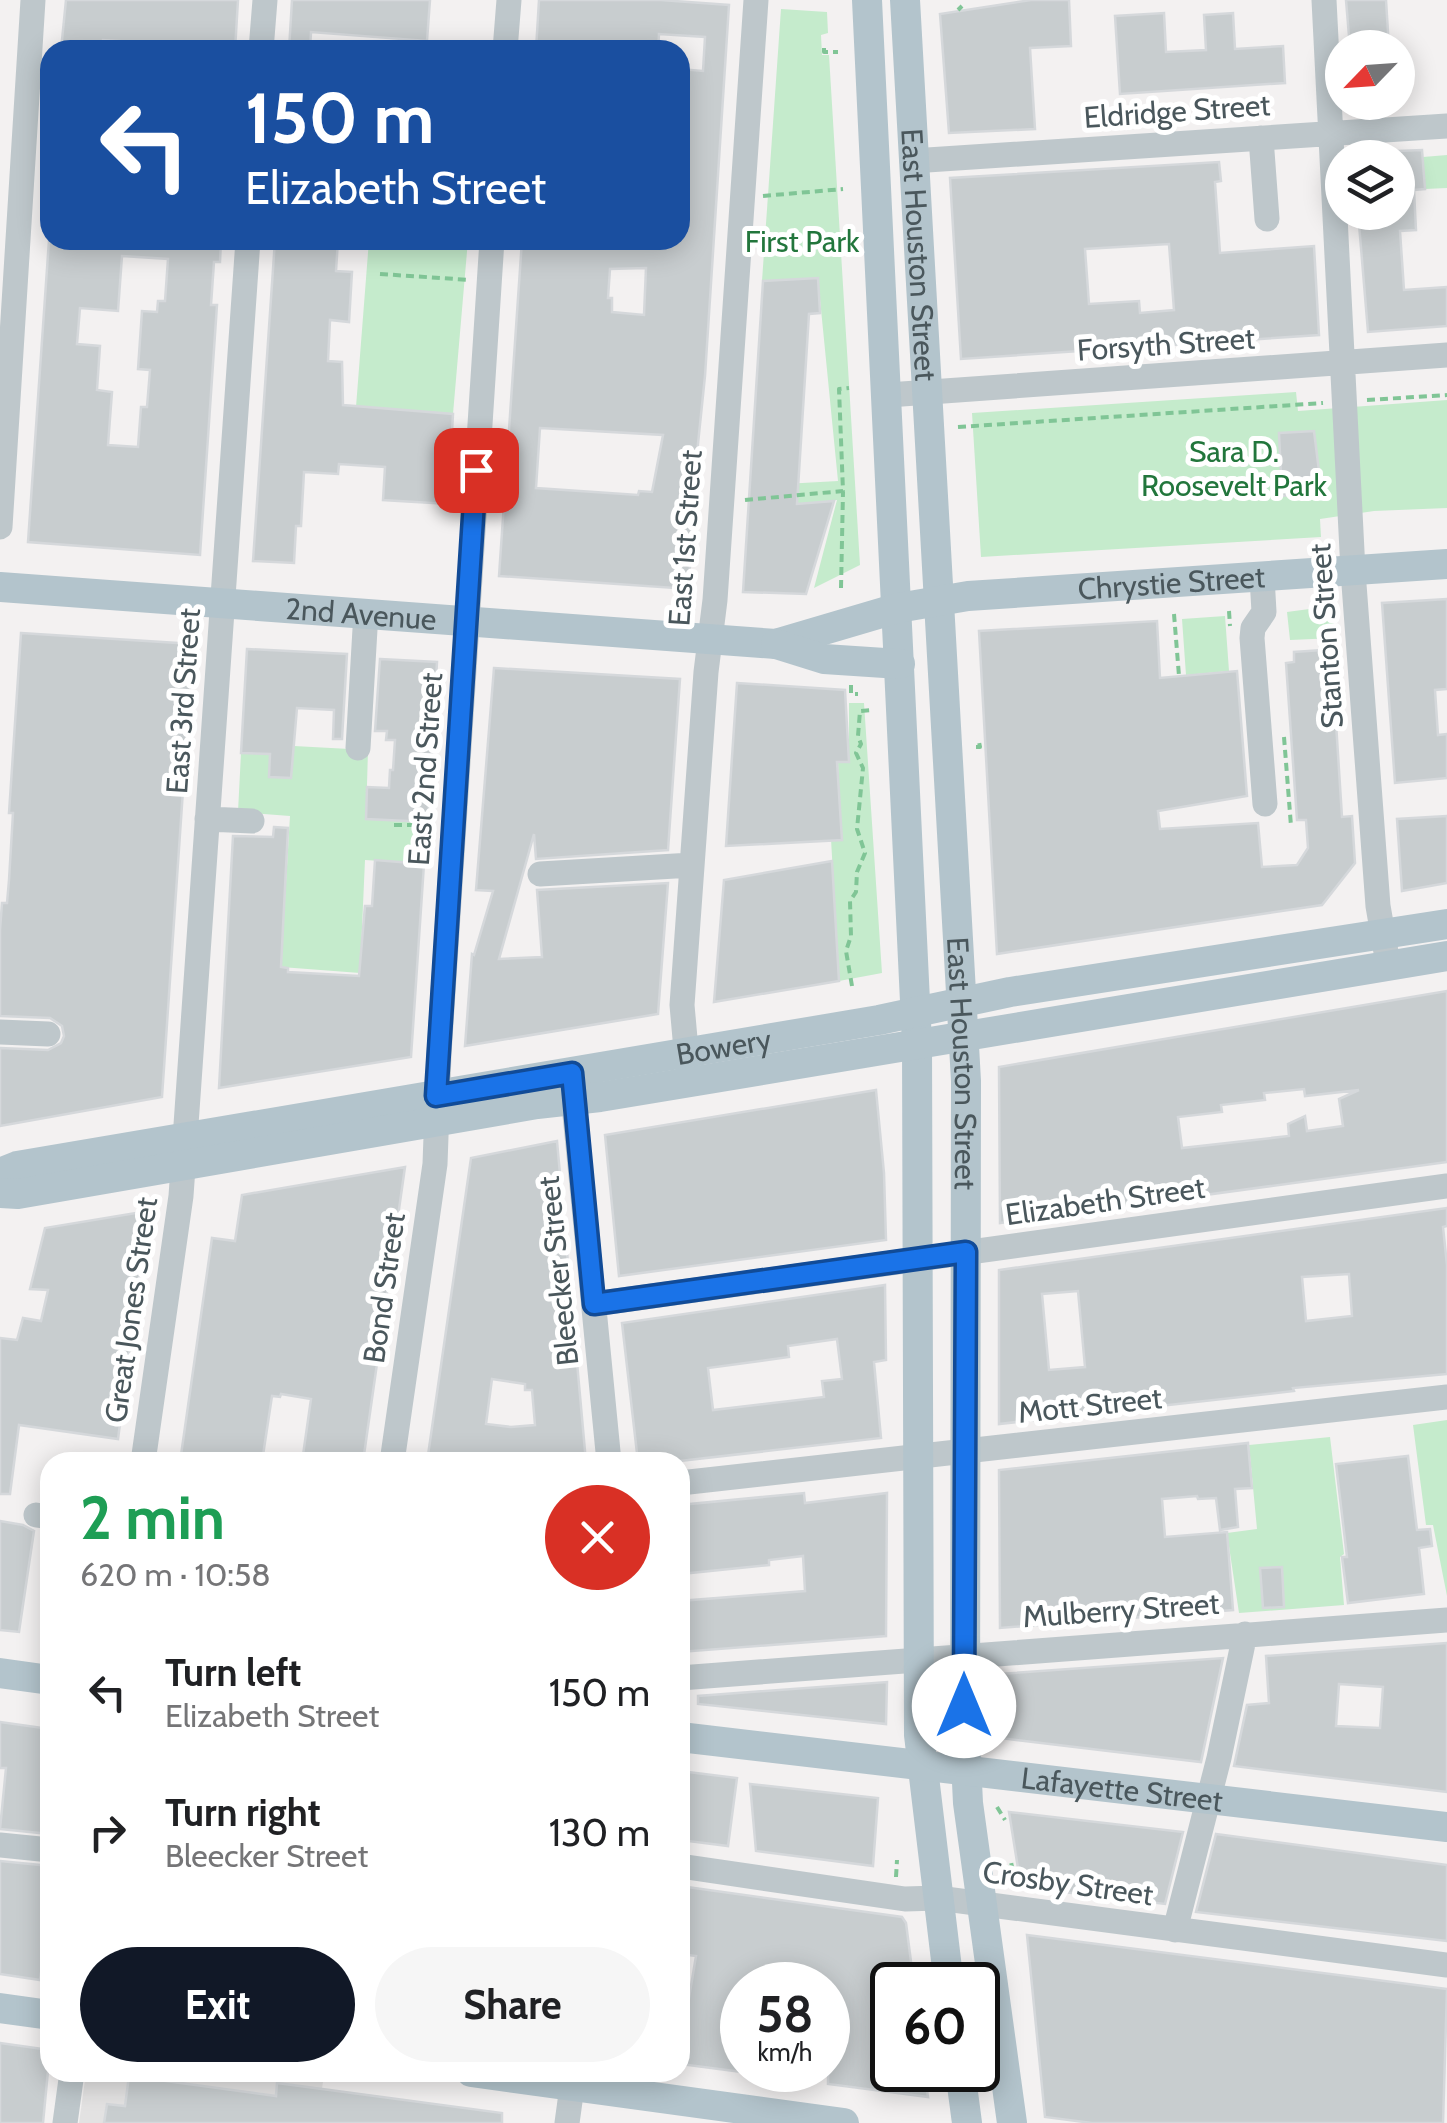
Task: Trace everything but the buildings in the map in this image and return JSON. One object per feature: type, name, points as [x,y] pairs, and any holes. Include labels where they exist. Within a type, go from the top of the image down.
[{"type":"main road","name":"East Houston Street","points":[[868,0],[917,1044],[922,1766],[947,1962]]},
{"type":"main road","name":"East Houston Street","points":[[905,0],[963,1002],[966,1771],[1012,2123]]},
{"type":"main road","name":"Chrystie Street","points":[[898,608],[939,600],[1447,564]]},
{"type":"main road","name":"2nd Avenue","points":[[0,587],[776,644],[898,608]]},
{"type":"main road","points":[[776,644],[824,659],[900,664]]},
{"type":"main road","name":"Bowery","points":[[0,1172],[17,1166],[182,1152],[572,1087],[688,1067],[963,1002],[1447,924]]},
{"type":"main road","name":"Bowery","points":[[688,1067],[917,1044],[1447,956]]},
{"type":"main road","name":"Bowery","points":[[0,1193],[18,1194],[182,1152]]},
{"type":"main road","points":[[0,1673],[40,1679]]},
{"type":"main road","name":"Lafayette Street","points":[[690,1738],[1447,1827]]},
{"type":"main road","points":[[0,2008],[40,2014]]},
{"type":"main road","points":[[591,2082],[844,2123]]},
{"type":"main road","points":[[963,2092],[967,2123]]},
{"type":"street","points":[[0,527],[33,0]]},
{"type":"street","points":[[263,40],[265,0]]},
{"type":"street","points":[[507,40],[509,0]]},
{"type":"street","name":"East 1st Street","points":[[688,1067],[682,1005],[756,0]]},
{"type":"street","name":"Stanton Street","points":[[1324,0],[1353,571],[1389,966]]},
{"type":"street","name":"Eldridge Street","points":[[912,161],[1447,126]]},
{"type":"street","points":[[1261,138],[1267,219]]},
{"type":"street","name":"East 3rd Street","points":[[182,1152],[247,250]]},
{"type":"street","name":"East 2nd Street","points":[[436,1110],[491,250]]},
{"type":"street","name":"Forsyth Street","points":[[888,395],[1447,355]]},
{"type":"street","points":[[1262,577],[1264,612],[1253,628],[1252,638],[1265,804]]},
{"type":"street","points":[[358,748],[366,612]]},
{"type":"street","points":[[207,820],[252,822]]},
{"type":"street","points":[[540,874],[692,865]]},
{"type":"street","points":[[0,1032],[48,1034]]},
{"type":"street","name":"Bleecker Street","points":[[572,1087],[609,1452]]},
{"type":"street","name":"Bond Street","points":[[393,1452],[435,1164],[436,1110]]},
{"type":"street","name":"Great Jones Street","points":[[144,1452],[180,1204],[182,1152]]},
{"type":"street","name":"Elizabeth Street","points":[[594,1304],[1447,1186]]},
{"type":"street","name":"Mott Street","points":[[690,1483],[1447,1397]]},
{"type":"street","name":"Mulberry Street","points":[[690,1677],[1447,1620]]},
{"type":"street","points":[[1176,1930],[1245,1634]]},
{"type":"street","points":[[818,1642],[820,1668]]},
{"type":"street","points":[[0,1845],[40,1849]]},
{"type":"street","name":"Crosby Street","points":[[690,1867],[904,1899],[938,1898],[1447,1965]]},
{"type":"street","points":[[65,2123],[71,2082]]},
{"type":"street","points":[[568,2123],[573,2082]]},
{"type":"path","points":[[824,48],[824,52],[838,52]]},
{"type":"path","points":[[762,196],[843,189]]},
{"type":"path","points":[[380,274],[470,280]]},
{"type":"path","points":[[840,588],[840,389],[849,388]]},
{"type":"path","points":[[958,427],[1447,395]]},
{"type":"path","points":[[740,501],[843,490]]},
{"type":"path","points":[[1174,614],[1179,676]]},
{"type":"path","points":[[851,682],[851,694],[858,694]]},
{"type":"path","points":[[852,986],[846,951],[851,936],[850,901],[856,892],[855,881],[865,853],[858,829],[862,768],[856,753],[861,744],[860,711],[873,710]]},
{"type":"path","points":[[394,825],[432,825]]},
{"type":"path","points":[[997,1807],[1005,1820]]},
{"type":"path","points":[[897,1871],[898,1860]]},
{"type":"shaded area","points":[[85,2082],[323,2082],[317,2123],[79,2123]]},
{"type":"green space","name":"First Park","points":[[781,9],[827,12],[828,33],[821,35],[822,55],[829,55],[860,565],[814,588],[837,500],[748,509],[750,486],[838,481],[818,279],[762,281]]},
{"type":"green space","points":[[1447,155],[1447,188],[1425,189],[1423,157]]},
{"type":"green space","points":[[368,250],[467,250],[453,414],[356,407]]},
{"type":"green space","name":"Sara D. Roosevelt Park","points":[[1296,392],[1298,411],[1447,400],[1447,508],[1374,511],[1320,519],[1321,537],[981,557],[972,413]]},
{"type":"green space","points":[[1332,606],[1335,638],[1290,640],[1287,612]]},
{"type":"green space","points":[[1225,616],[1229,671],[1186,675],[1182,619]]},
{"type":"green space","points":[[849,703],[864,703],[882,973],[839,981],[831,839],[841,838],[838,762],[849,761]]},
{"type":"green space","points":[[294,746],[368,750],[366,819],[428,822],[430,827],[427,864],[365,860],[360,973],[281,967],[290,816],[238,812],[241,753],[293,756]]},
{"type":"green space","points":[[1447,1420],[1447,1596],[1433,1525],[1426,1525],[1413,1425]]},
{"type":"green space","points":[[1330,1437],[1344,1554],[1340,1557],[1344,1605],[1239,1613],[1227,1533],[1257,1529],[1249,1445]]},
{"type":"route","points":[[476,470],[436,1096],[572,1073],[594,1304],[966,1252],[964,1706]]}]
